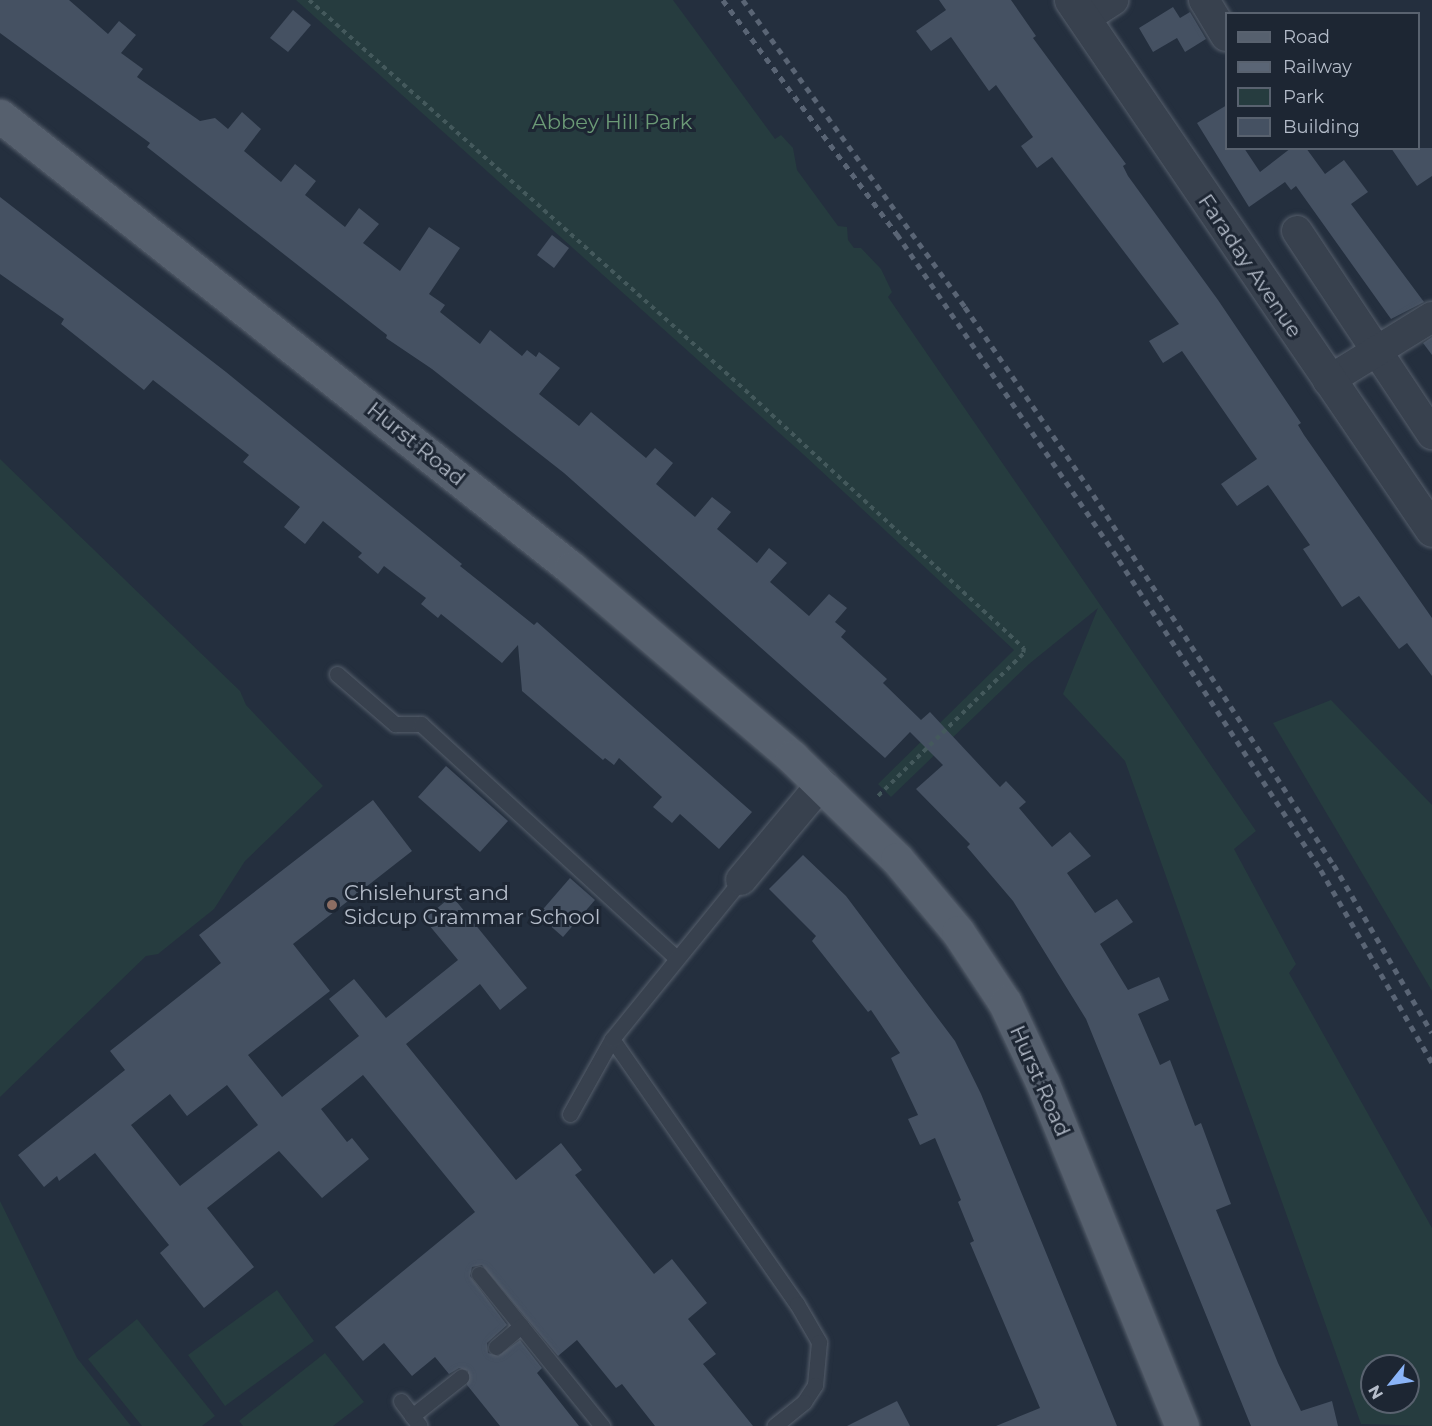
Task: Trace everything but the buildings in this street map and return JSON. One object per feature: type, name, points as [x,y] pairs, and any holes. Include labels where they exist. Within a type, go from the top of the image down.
[{"type":"main road","name":"Hurst Road","points":[[0,116],[571,568],[822,783],[856,817],[958,932],[1005,1003],[1056,1114],[1182,1426]]},
{"type":"street","points":[[1078,9],[1113,0]]},
{"type":"street","points":[[1204,0],[1225,33]]},
{"type":"street","name":"Faraday Avenue","points":[[1078,9],[1328,381],[1432,530]]},
{"type":"street","points":[[1297,231],[1432,434]]},
{"type":"street","points":[[1328,381],[1432,316]]},
{"type":"street","points":[[741,880],[822,783]]},
{"type":"lane","points":[[337,674],[395,724],[421,724],[675,957]]},
{"type":"lane","points":[[570,1114],[612,1039],[675,957],[741,880]]},
{"type":"lane","points":[[612,1039],[797,1304],[819,1342],[815,1385],[804,1402],[774,1426]]},
{"type":"lane","points":[[479,1274],[602,1426]]},
{"type":"lane","points":[[496,1347],[521,1326]]},
{"type":"lane","points":[[401,1401],[416,1421],[461,1377]]},
{"type":"path","points":[[309,0],[745,390],[1024,648],[1023,654],[856,817]]},
{"type":"green space","name":"Abbey Hill Park","points":[[296,0],[673,0],[775,139],[781,135],[793,148],[797,170],[838,226],[847,227],[848,240],[854,248],[861,248],[881,269],[892,292],[888,297],[1256,831],[1234,849],[1296,964],[1289,973],[1432,1228],[1432,1426],[1361,1424],[1125,761],[1063,694],[1098,608],[1029,664],[891,797],[878,784],[1014,650],[804,455]]},
{"type":"green space","points":[[0,459],[240,691],[246,705],[323,786],[245,861],[214,909],[158,954],[146,956],[0,1097]]},
{"type":"green space","points":[[1331,700],[1432,805],[1432,991],[1273,723]]},
{"type":"green space","points":[[0,1201],[77,1358],[131,1426],[0,1426]]},
{"type":"green space","points":[[277,1290],[314,1341],[225,1406],[188,1355]]},
{"type":"green space","points":[[137,1319],[215,1416],[202,1426],[142,1426],[88,1359]]},
{"type":"green space","points":[[325,1353],[364,1402],[333,1426],[243,1426],[239,1421]]},
{"type":"railway","points":[[723,0],[897,234],[1119,560],[1321,870],[1432,1062]]},
{"type":"railway","points":[[743,0],[965,307],[1087,485],[1334,865],[1432,1033]]},
{"type":"place","name":"Chislehurst and Sidcup Grammar School","points":[[332,905]]}]
